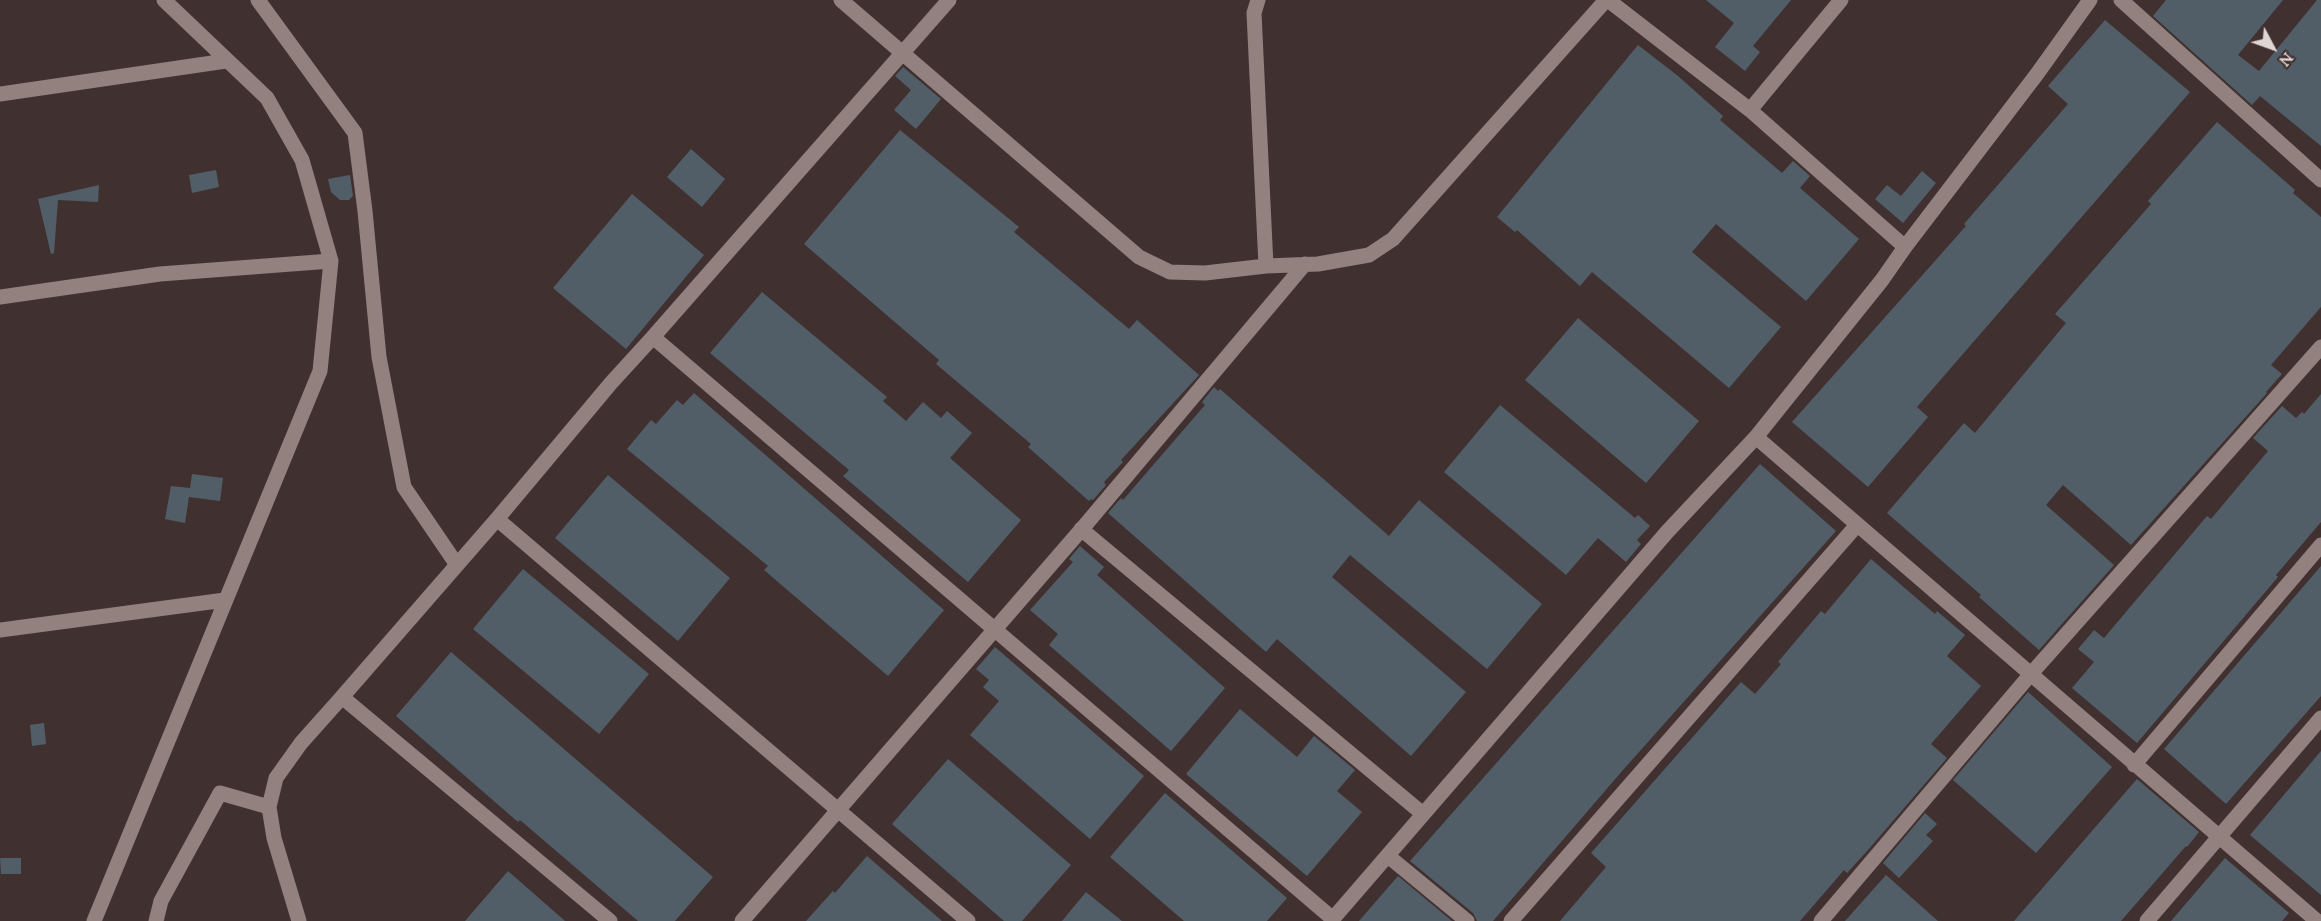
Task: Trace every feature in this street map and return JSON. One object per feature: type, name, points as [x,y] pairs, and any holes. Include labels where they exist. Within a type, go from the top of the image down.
[{"type":"street","points":[[93,921],[320,371],[331,261],[302,160],[267,98],[164,0]]},
{"type":"street","points":[[258,0],[355,133],[379,357],[404,487],[457,565]]},
{"type":"street","points":[[841,0],[1139,257],[1170,272],[1205,273],[1266,266],[1318,264],[1370,255],[1392,239],[1607,0],[1750,110],[1905,247]]},
{"type":"street","points":[[299,921],[274,838],[269,807],[276,778],[301,744],[497,519],[611,383],[903,55],[949,0]]},
{"type":"street","points":[[1258,0],[1254,13],[1266,266]]},
{"type":"street","points":[[1750,110],[1841,0]]},
{"type":"street","points":[[653,337],[1332,920],[1667,532],[1756,437],[1882,280],[2090,0]]},
{"type":"street","points":[[2121,0],[2321,180]]},
{"type":"street","points":[[0,94],[226,61]]},
{"type":"street","points":[[0,297],[160,274],[331,261]]},
{"type":"street","points":[[742,921],[1081,530],[1305,264]]},
{"type":"street","points":[[1821,921],[2030,675],[2321,347]]},
{"type":"street","points":[[1756,437],[2316,921],[2321,915]]},
{"type":"street","points":[[497,519],[968,921]]},
{"type":"street","points":[[1511,921],[1857,525]]},
{"type":"street","points":[[1081,530],[1424,814]]},
{"type":"street","points":[[2134,765],[2321,545]]},
{"type":"street","points":[[0,630],[225,600]]},
{"type":"street","points":[[342,697],[610,921]]},
{"type":"street","points":[[2147,921],[2321,718]]},
{"type":"street","points":[[156,921],[161,901],[220,793],[269,807]]},
{"type":"street","points":[[1388,856],[1467,921]]},
{"type":"building","points":[[1706,0],[1791,0],[1753,46],[1760,52],[1745,71],[1715,47],[1734,23]]},
{"type":"building","points":[[2166,0],[2283,0],[2238,55],[2259,71],[2317,0],[2321,0],[2321,146],[2260,96],[2252,105],[2153,16]]},
{"type":"building","points":[[2105,20],[2190,92],[1917,407],[1928,417],[1868,487],[1792,422],[1966,226],[1964,224],[2068,104],[2048,86]]},
{"type":"building","points":[[1638,45],[1678,76],[1723,116],[1720,120],[1782,173],[1793,161],[1810,176],[1800,188],[1859,239],[1806,301],[1716,224],[1692,252],[1781,327],[1729,388],[1592,272],[1580,286],[1517,230],[1515,232],[1497,217]]},
{"type":"building","points":[[903,67],[941,99],[916,129],[894,110],[911,90],[895,76]]},
{"type":"building","points":[[2217,122],[2295,190],[2293,193],[2321,217],[2321,307],[2271,365],[2282,374],[2267,393],[2131,545],[2063,485],[2046,505],[2114,565],[2039,650],[1979,597],[1981,595],[1887,513],[1964,423],[1975,433],[2066,323],[2055,314],[2151,204],[2148,201]]},
{"type":"building","points":[[900,130],[1019,227],[1014,232],[1129,329],[1137,320],[1199,375],[1121,460],[1123,462],[1104,482],[1106,485],[1093,500],[1089,501],[1028,447],[1031,444],[936,364],[939,360],[804,244]]},
{"type":"building","points":[[691,149],[725,179],[702,207],[667,177]]},
{"type":"building","points":[[216,170],[219,187],[192,193],[189,175]]},
{"type":"building","points":[[1922,171],[1936,183],[1903,223],[1875,199],[1887,185],[1901,196]]},
{"type":"building","points":[[350,175],[353,196],[349,200],[340,200],[331,192],[328,179]]},
{"type":"building","points":[[99,185],[98,202],[58,200],[54,253],[51,254],[38,199]]},
{"type":"building","points":[[632,194],[704,255],[626,349],[553,288]]},
{"type":"building","points":[[762,292],[887,397],[883,401],[906,421],[923,402],[941,418],[947,411],[972,433],[950,458],[1021,520],[968,582],[843,476],[849,470],[710,353]]},
{"type":"building","points":[[1578,318],[1699,421],[1646,483],[1525,380]]},
{"type":"building","points":[[1214,387],[1218,391],[1220,389],[1389,536],[1419,500],[1542,604],[1487,669],[1350,555],[1332,577],[1466,692],[1411,756],[1277,639],[1266,652],[1108,513],[1121,498],[1123,500],[1205,405],[1202,402]]},
{"type":"building","points":[[694,393],[944,610],[888,676],[764,570],[768,566],[627,449],[651,420],[656,424],[677,400],[683,405]]},
{"type":"building","points":[[2321,394],[2321,522],[2276,575],[2278,577],[2137,743],[2072,688],[2094,662],[2078,649],[2094,630],[2104,638],[2207,516],[2211,519],[2268,451],[2253,438],[2282,406],[2296,418],[2302,412],[2304,414]]},
{"type":"building","points":[[1500,405],[1635,518],[1638,515],[1650,526],[1637,540],[1641,544],[1626,562],[1598,538],[1566,575],[1444,472]]},
{"type":"building","points":[[1760,464],[1836,531],[1623,770],[1493,921],[1477,921],[1473,913],[1410,861]]},
{"type":"building","points":[[192,474],[223,478],[220,501],[189,497],[185,523],[165,519],[171,486],[190,488]]},
{"type":"building","points":[[608,475],[730,578],[678,641],[555,538]]},
{"type":"building","points":[[1080,546],[1104,567],[1097,575],[1225,688],[1171,751],[1049,645],[1058,634],[1030,610],[1073,562],[1069,559]]},
{"type":"building","points":[[1871,559],[1935,614],[1937,611],[1965,635],[1947,656],[1981,686],[1931,744],[1947,758],[1868,850],[1847,873],[1844,870],[1800,921],[1560,921],[1606,867],[1591,853],[1741,682],[1755,694],[1781,664],[1778,662],[1821,611],[1825,614]]},
{"type":"building","points":[[2321,566],[2321,696],[2226,804],[2164,749]]},
{"type":"building","points":[[523,569],[649,674],[599,734],[473,629]]},
{"type":"building","points":[[995,647],[1144,776],[1090,839],[970,735],[999,701],[983,687],[989,680],[976,669]]},
{"type":"building","points":[[451,652],[713,877],[675,921],[638,921],[520,820],[518,822],[396,716]]},
{"type":"building","points":[[2028,692],[2112,767],[2036,853],[1953,780]]},
{"type":"building","points":[[1240,709],[1297,757],[1314,736],[1355,770],[1337,791],[1362,812],[1307,876],[1186,774]]},
{"type":"building","points":[[44,723],[46,744],[32,746],[30,725]]},
{"type":"building","points":[[2321,751],[2321,895],[2250,835]]},
{"type":"building","points":[[948,759],[1071,865],[1022,921],[1004,921],[892,824]]},
{"type":"building","points":[[2137,779],[2199,832],[2187,847],[2121,921],[2014,921]]},
{"type":"building","points":[[1165,793],[1287,898],[1267,921],[1184,921],[1110,857]]},
{"type":"building","points":[[1925,813],[1937,824],[1926,835],[1933,841],[1899,878],[1883,863]]},
{"type":"building","points":[[867,856],[942,921],[806,921],[833,891],[835,893]]},
{"type":"building","points":[[0,858],[21,858],[21,874],[1,874]]},
{"type":"building","points":[[2225,858],[2289,913],[2282,921],[2171,921]]},
{"type":"building","points":[[508,871],[565,921],[465,921]]},
{"type":"building","points":[[1886,875],[1938,921],[1845,921]]},
{"type":"building","points":[[1398,876],[1452,921],[1359,921]]},
{"type":"building","points":[[1086,892],[1122,921],[1062,921]]}]
